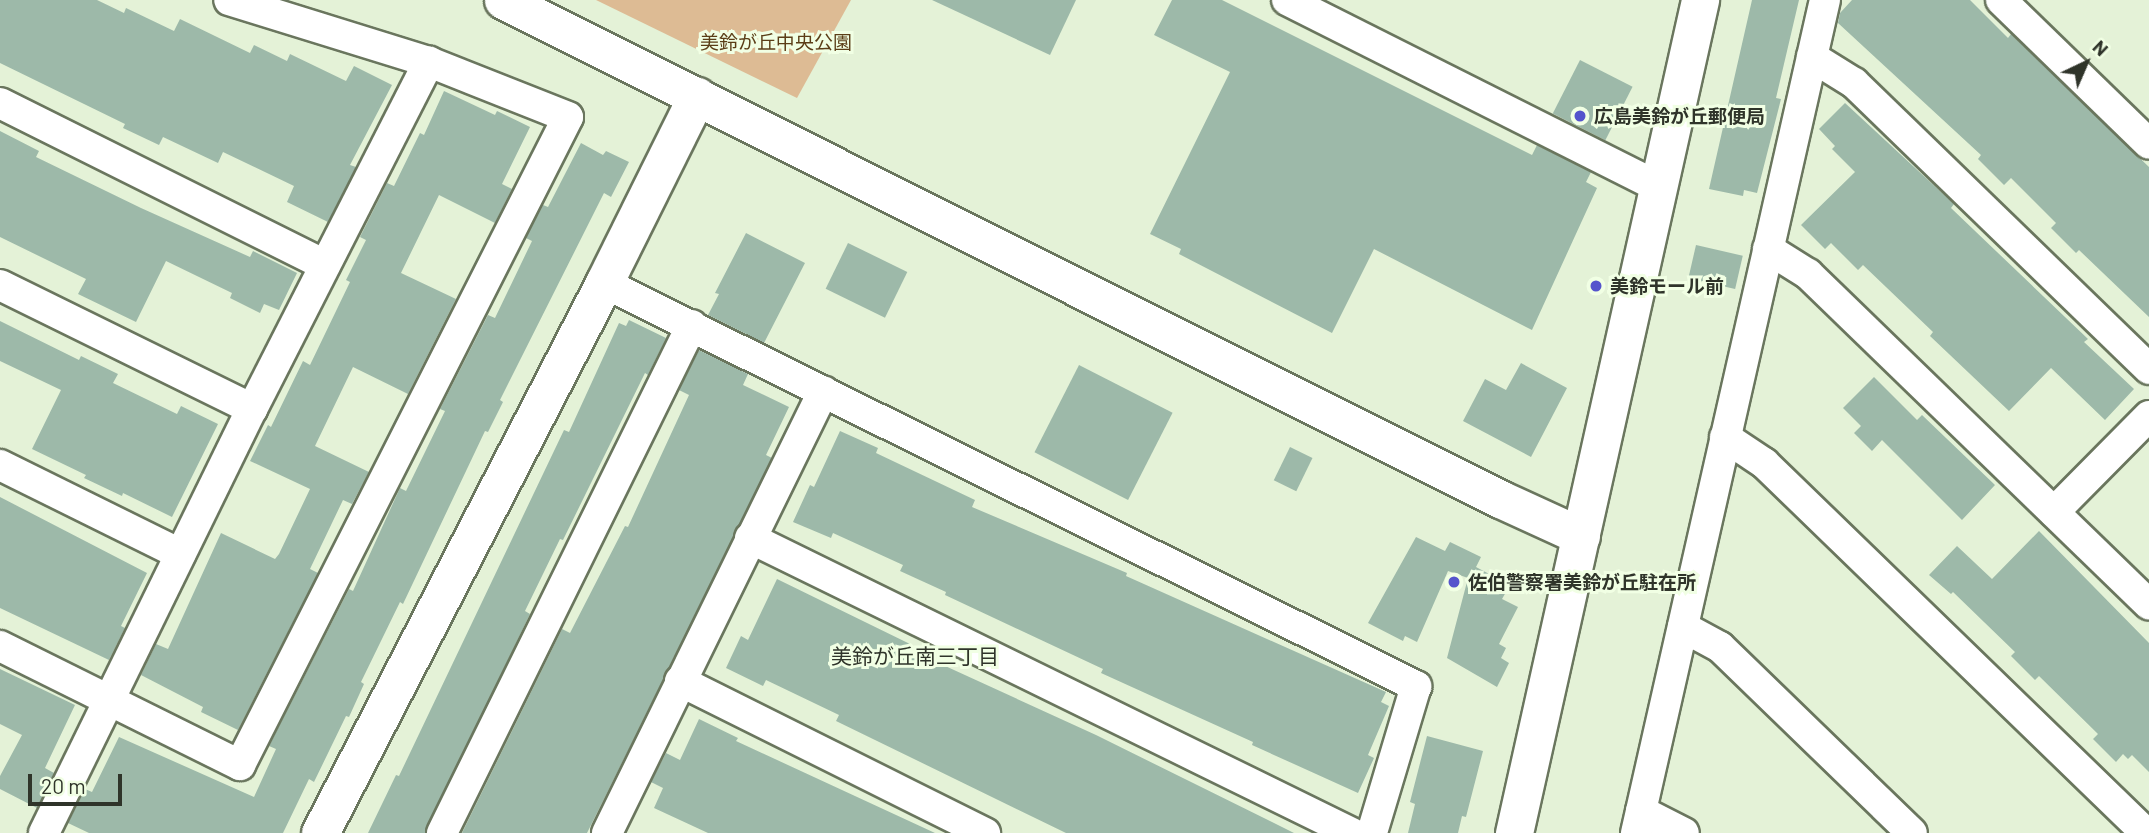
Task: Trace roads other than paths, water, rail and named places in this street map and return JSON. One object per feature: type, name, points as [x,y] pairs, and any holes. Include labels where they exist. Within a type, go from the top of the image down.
[{"type":"street","points":[[0,646],[240,765],[568,117],[429,62],[229,0]]},
{"type":"street","points":[[503,0],[1500,499],[1581,536]]},
{"type":"street","points":[[1287,0],[1657,186]]},
{"type":"street","points":[[1514,833],[1700,0]]},
{"type":"street","points":[[1684,833],[1639,822],[1825,0]]},
{"type":"street","points":[[2001,0],[2149,144]]},
{"type":"street","points":[[1812,57],[1854,83],[2149,369]]},
{"type":"street","points":[[44,833],[252,409],[429,62]]},
{"type":"street","points":[[320,833],[604,283],[697,96]]},
{"type":"street","points":[[0,103],[326,265]]},
{"type":"street","points":[[1768,249],[1808,274],[2149,604]]},
{"type":"street","points":[[604,283],[1416,686],[1372,833]]},
{"type":"street","points":[[0,285],[252,409]]},
{"type":"street","points":[[442,833],[692,325]]},
{"type":"street","points":[[615,830],[680,681],[824,391]]},
{"type":"street","points":[[2054,512],[2149,416]]},
{"type":"street","points":[[1725,437],[1764,463],[2146,833]]},
{"type":"street","points":[[0,465],[180,554]]},
{"type":"street","points":[[750,538],[1352,833]]},
{"type":"street","points":[[1683,627],[1720,647],[1912,833]]},
{"type":"street","points":[[680,681],[985,833]]},
{"type":"place","name":"広島美鈴が丘郵便局","points":[[1580,116]]},
{"type":"place","name":"美鈴モール前","points":[[1596,286]]},
{"type":"place","name":"佐伯警察署美鈴が丘駐在所","points":[[1454,582]]},
{"type":"district","name":"美鈴が丘南三丁目","points":[[915,656]]},
{"type":"park label","name":"美鈴が丘中央公園","points":[[776,42]]}]
